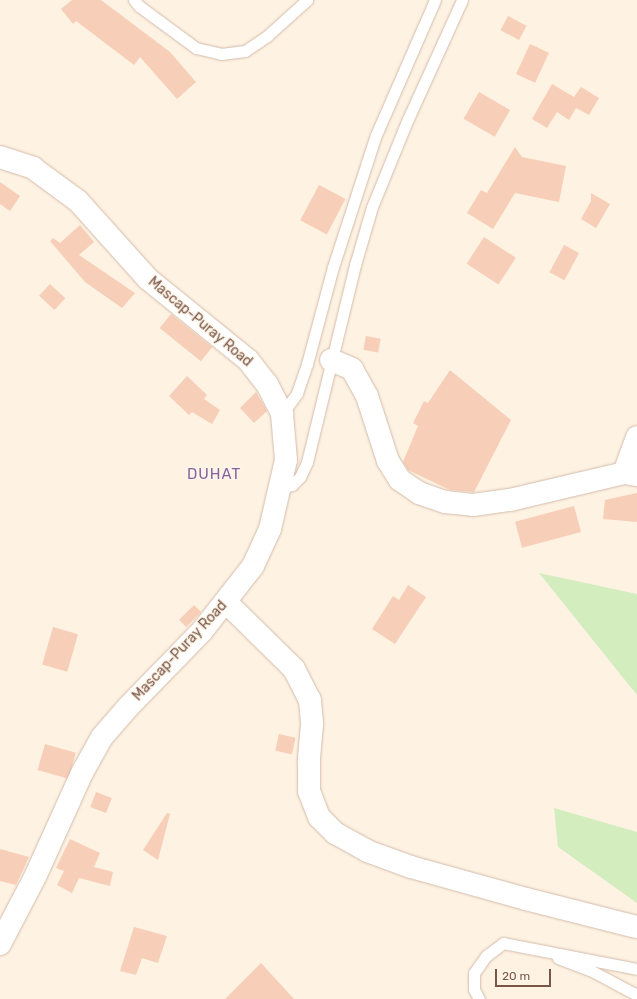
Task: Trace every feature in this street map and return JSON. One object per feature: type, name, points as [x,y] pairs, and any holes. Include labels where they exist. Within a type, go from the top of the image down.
[{"type":"street","name":"Mascap-Puray Road","points":[[0,157],[33,168],[78,201],[148,279],[248,360],[267,384],[282,414],[286,460],[282,488],[270,529],[253,566],[226,602],[102,737],[82,773],[36,875],[0,944]]},
{"type":"street","points":[[331,360],[352,369],[367,396],[388,461],[400,480],[419,493],[445,502],[473,505],[510,500],[631,474],[637,437]]},
{"type":"street","points":[[226,602],[294,669],[310,700],[312,724],[308,762],[309,791],[319,817],[336,833],[367,851],[411,867],[526,900],[637,927]]},
{"type":"lane","points":[[134,0],[139,6],[196,48],[221,54],[245,51],[267,36],[307,0]]},
{"type":"lane","points":[[282,414],[297,393],[307,364],[333,267],[376,135],[435,0]]},
{"type":"lane","points":[[282,488],[292,485],[300,477],[307,462],[331,360],[372,207],[408,119],[462,0]]},
{"type":"lane","points":[[479,999],[474,989],[474,973],[486,956],[503,943],[520,945],[637,969]]},
{"type":"lane","points":[[520,945],[590,970],[637,995]]},
{"type":"green space","points":[[539,573],[637,594],[637,695]]},
{"type":"green space","points":[[554,808],[637,832],[637,903],[558,847]]},
{"type":"building","points":[[72,0],[101,0],[170,52],[196,82],[177,99],[140,57],[134,65],[76,21],[73,24],[61,9]]},
{"type":"building","points":[[508,16],[527,26],[519,40],[500,30]]},
{"type":"building","points":[[530,44],[549,53],[535,83],[516,74]]},
{"type":"building","points":[[552,84],[574,97],[581,87],[599,98],[589,115],[576,108],[569,120],[557,112],[547,128],[532,119]]},
{"type":"building","points":[[479,92],[510,110],[495,137],[464,119]]},
{"type":"building","points":[[515,147],[522,157],[566,166],[559,202],[515,193],[493,229],[467,213],[481,190],[487,193]]},
{"type":"building","points":[[0,182],[20,196],[10,211],[0,204]]},
{"type":"building","points":[[319,185],[345,199],[327,234],[300,220]]},
{"type":"building","points":[[591,193],[610,204],[596,228],[581,219],[591,201]]},
{"type":"building","points":[[80,225],[94,242],[79,255],[135,293],[122,308],[85,282],[50,241],[53,238],[60,243]]},
{"type":"building","points":[[484,237],[516,258],[498,285],[467,264]]},
{"type":"building","points":[[564,245],[579,253],[564,280],[549,272]]},
{"type":"building","points":[[50,284],[65,298],[54,310],[39,296]]},
{"type":"building","points":[[171,314],[212,347],[201,361],[160,328]]},
{"type":"building","points":[[366,336],[381,339],[378,353],[363,350]]},
{"type":"building","points":[[450,370],[511,420],[474,492],[450,490],[408,470],[403,462],[418,426],[413,423],[424,401],[428,403]]},
{"type":"building","points":[[187,376],[207,395],[204,399],[220,410],[212,424],[192,412],[189,415],[169,396]]},
{"type":"building","points":[[256,392],[267,411],[254,423],[240,408]]},
{"type":"building","points":[[637,493],[637,522],[603,519],[605,500]]},
{"type":"building","points":[[574,506],[581,532],[522,548],[515,522]]},
{"type":"building","points":[[408,585],[426,597],[395,644],[372,629],[393,596],[399,600]]},
{"type":"building","points":[[194,605],[201,612],[186,627],[179,620]]},
{"type":"building","points":[[53,627],[78,634],[67,672],[42,664]]},
{"type":"building","points":[[279,734],[296,738],[292,754],[275,751]]},
{"type":"building","points":[[45,744],[76,753],[68,779],[38,770]]},
{"type":"building","points":[[96,792],[112,798],[106,813],[90,807]]},
{"type":"building","points":[[167,813],[170,814],[158,860],[143,850]]},
{"type":"building","points":[[70,839],[100,853],[94,867],[113,872],[110,886],[79,878],[72,893],[57,885],[64,871],[56,868]]},
{"type":"building","points":[[0,849],[29,857],[16,885],[0,881]]},
{"type":"building","points":[[134,927],[167,936],[158,963],[142,958],[136,975],[120,971]]},
{"type":"building","points":[[261,963],[294,999],[225,999]]},
{"type":"district","name":"DUHAT","points":[[214,475]]}]
